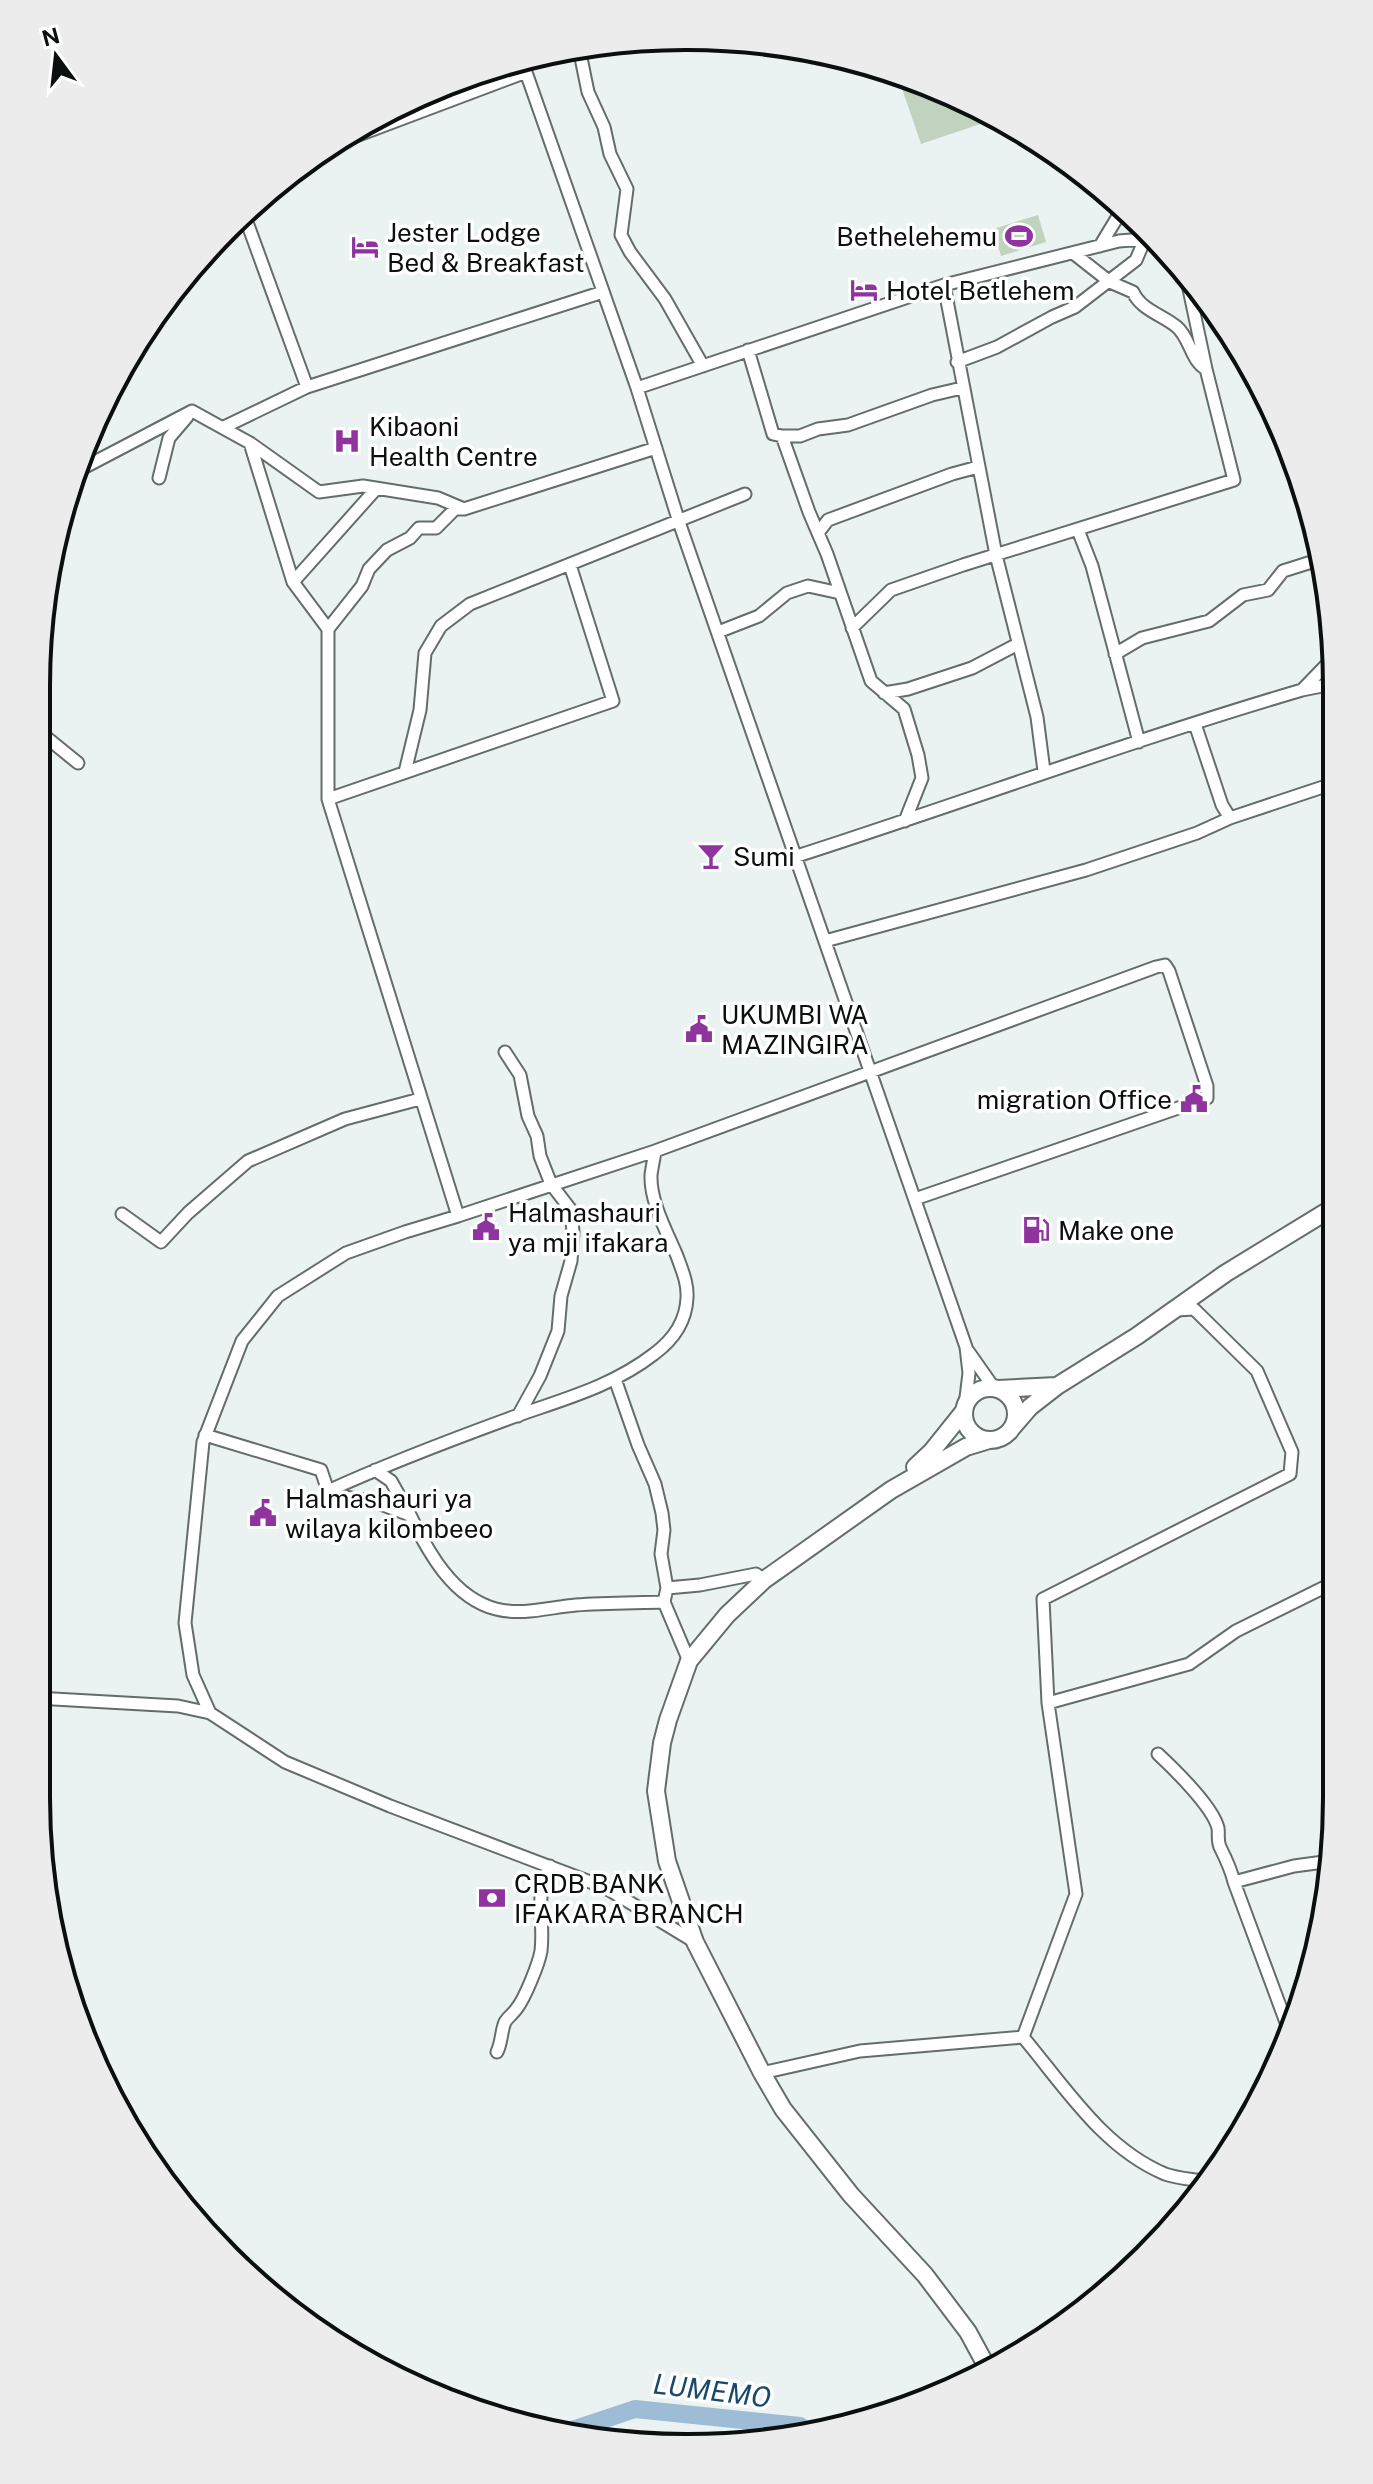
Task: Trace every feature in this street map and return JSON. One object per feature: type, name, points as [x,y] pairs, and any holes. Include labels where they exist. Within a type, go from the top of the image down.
[{"type":"main road","points":[[983,2360],[968,2332],[925,2275],[851,2195],[783,2109],[695,1942],[667,1861],[656,1791],[668,1720],[689,1661],[727,1615],[764,1580],[891,1490],[966,1447],[1004,1436],[1030,1407],[1057,1386],[1137,1336],[1226,1273],[1323,1214]]},
{"type":"main road","points":[[891,1490],[932,1451],[969,1399],[980,1390],[1057,1386]]},
{"type":"main road","points":[[996,1389],[1007,1394],[1016,1408],[1016,1419],[1011,1429]]},
{"type":"main road","points":[[965,1408],[966,1423],[972,1433],[989,1440]]},
{"type":"street","points":[[581,59],[588,92],[604,127],[610,154],[627,189],[621,235],[665,299],[703,366]]},
{"type":"street","points":[[394,122],[526,72],[966,1347],[969,1373],[965,1408]]},
{"type":"street","points":[[1100,246],[1117,218]]},
{"type":"street","points":[[248,225],[307,387]]},
{"type":"street","points":[[637,388],[944,285],[1100,246],[1140,240]]},
{"type":"street","points":[[957,362],[997,347],[1075,307],[1136,260],[1145,245]]},
{"type":"street","points":[[1073,253],[1107,281],[1133,292],[1137,302],[1180,329],[1199,365],[1206,369]]},
{"type":"street","points":[[944,285],[996,555],[1037,717],[1044,771]]},
{"type":"street","points":[[224,427],[307,387],[603,292]]},
{"type":"street","points":[[852,628],[891,590],[1234,480],[1191,299]]},
{"type":"street","points":[[748,350],[773,434],[782,436],[800,436],[818,429],[848,425],[932,395],[962,388]]},
{"type":"street","points":[[192,411],[250,443],[319,492],[363,486],[438,498],[464,509]]},
{"type":"street","points":[[90,464],[192,411]]},
{"type":"street","points":[[159,478],[169,438],[192,411]]},
{"type":"street","points":[[782,436],[871,681],[904,709],[922,778],[905,821]]},
{"type":"street","points":[[250,443],[293,582],[328,629],[328,799],[458,1216]]},
{"type":"street","points":[[328,629],[362,586],[369,569],[387,550],[410,538],[419,528],[436,528],[455,509],[464,509],[656,448]]},
{"type":"street","points":[[818,533],[828,520],[978,467]]},
{"type":"street","points":[[293,582],[376,489]]},
{"type":"street","points":[[405,772],[420,710],[425,653],[441,626],[470,604],[745,494]]},
{"type":"street","points":[[1078,530],[1092,566],[1139,742]]},
{"type":"street","points":[[1115,654],[1142,638],[1209,621],[1243,595],[1268,590],[1283,571],[1311,562]]},
{"type":"street","points":[[328,799],[613,701],[570,565]]},
{"type":"street","points":[[718,632],[759,616],[787,593],[808,586],[840,593]]},
{"type":"street","points":[[884,693],[972,668],[1018,644]]},
{"type":"street","points":[[1302,690],[1323,669]]},
{"type":"street","points":[[797,856],[1044,771],[1230,711],[1323,686]]},
{"type":"street","points":[[899,706],[903,690]]},
{"type":"street","points":[[1195,724],[1222,805],[1230,818]]},
{"type":"street","points":[[50,740],[78,763]]},
{"type":"street","points":[[825,941],[1086,870],[1323,787]]},
{"type":"street","points":[[210,1713],[193,1675],[185,1623],[205,1435],[242,1341],[278,1296],[346,1253],[655,1151],[1165,965],[1207,1086],[1207,1098],[915,1199]]},
{"type":"street","points":[[505,1052],[520,1075],[540,1156],[551,1184],[571,1210],[573,1232],[558,1331],[530,1397],[518,1416]]},
{"type":"street","points":[[122,1214],[161,1242],[188,1213],[248,1161],[345,1119],[420,1099]]},
{"type":"street","points":[[328,1491],[375,1470],[615,1379],[655,1353],[672,1337],[682,1322],[687,1297],[685,1278],[656,1201],[651,1178],[655,1151]]},
{"type":"street","points":[[1023,2037],[1076,1894],[1048,1703],[1043,1599],[1290,1474],[1292,1452],[1257,1371],[1194,1309],[1172,1310]]},
{"type":"street","points":[[966,1347],[996,1389]]},
{"type":"street","points":[[615,1379],[655,1484],[664,1530],[661,1554],[667,1588],[664,1602],[689,1661]]},
{"type":"street","points":[[205,1435],[321,1470],[328,1491]]},
{"type":"street","points":[[375,1470],[391,1481],[436,1562],[469,1597],[497,1609],[530,1611],[575,1605],[664,1602]]},
{"type":"street","points":[[328,1491],[375,1502],[410,1515]]},
{"type":"street","points":[[667,1588],[756,1574],[764,1580]]},
{"type":"street","points":[[1048,1703],[1189,1664],[1236,1631],[1323,1588]]},
{"type":"street","points":[[50,1699],[178,1706],[210,1713],[285,1762],[390,1806],[606,1888],[695,1942]]},
{"type":"street","points":[[1158,1754],[1201,1799],[1218,1827],[1218,1843],[1227,1859],[1284,2016]]},
{"type":"street","points":[[1234,1882],[1320,1863]]},
{"type":"street","points":[[497,2052],[505,2022],[519,2006],[539,1962],[542,1948],[540,1894],[550,1866]]},
{"type":"street","points":[[762,2073],[860,2051],[1023,2037]]},
{"type":"street","points":[[1023,2037],[1107,2137],[1135,2158],[1168,2175],[1195,2180]]},
{"type":"green space","points":[[902,88],[982,123],[921,144]]},
{"type":"green space","name":"Bethelehemu","points":[[1038,215],[1046,242],[1001,256],[993,229]]},
{"type":"waterway","name":"LUMEMO","points":[[584,2426],[635,2409],[792,2425]]},
{"type":"place","name":"Bethelehemu","points":[[1019,236]]},
{"type":"place","name":"Jester Lodge Bed & Breakfast","points":[[365,247]]},
{"type":"place","name":"Hotel Betlehem","points":[[864,290]]},
{"type":"place","name":"Kibaoni Health Centre","points":[[347,441]]},
{"type":"place","name":"Sumi","points":[[711,856]]},
{"type":"place","name":"UKUMBI WA MAZINGIRA","points":[[699,1029]]},
{"type":"place","name":"migration Office","points":[[1194,1099]]},
{"type":"place","name":"Halmashauri ya mji ifakara","points":[[486,1227]]},
{"type":"place","name":"Make one","points":[[1036,1230]]},
{"type":"place","name":"Halmashauri ya wilaya kilombeeo","points":[[263,1513]]},
{"type":"place","name":"CRDB BANK IFAKARA BRANCH","points":[[492,1898]]}]
